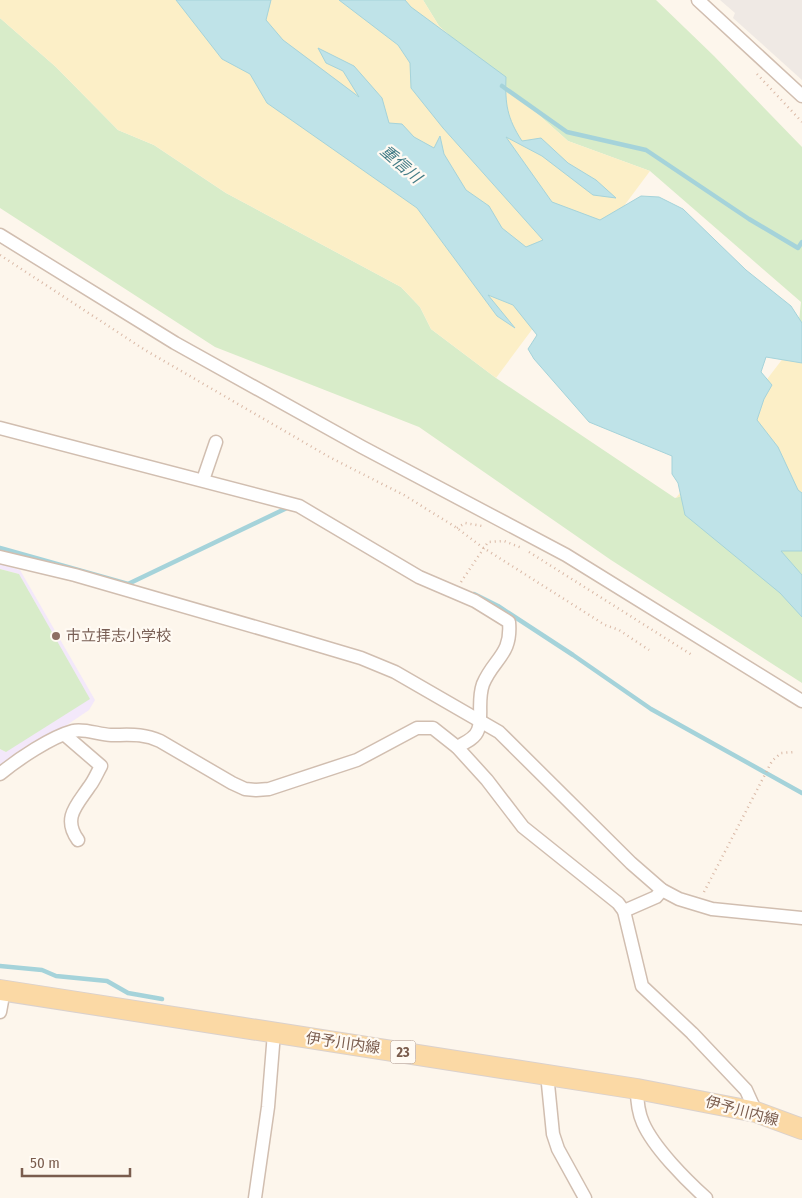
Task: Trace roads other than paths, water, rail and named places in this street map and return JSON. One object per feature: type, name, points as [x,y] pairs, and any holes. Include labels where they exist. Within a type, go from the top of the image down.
[{"type":"main road","name":"伊予川内線","points":[[2,990],[637,1088],[756,1112],[802,1129]]},
{"type":"street","points":[[698,0],[802,96]]},
{"type":"street","points":[[0,234],[175,344],[362,447],[566,555],[802,701]]},
{"type":"street","points":[[0,428],[299,506],[419,577],[475,601],[509,622],[508,646],[484,683],[478,706],[478,730],[475,736],[457,747]]},
{"type":"street","points":[[203,480],[216,442]]},
{"type":"street","points":[[0,557],[75,575],[361,658],[410,680],[479,719],[498,732],[631,863],[662,890],[712,909],[802,918]]},
{"type":"street","points":[[0,774],[43,746],[74,730],[149,736],[245,789],[269,789],[357,760],[416,728],[433,728],[457,747],[487,780],[523,827],[612,898],[624,911],[642,986],[692,1033],[746,1090],[756,1112]]},
{"type":"street","points":[[65,735],[101,766],[90,787],[71,812],[70,825],[78,840]]},
{"type":"street","points":[[624,911],[656,897],[662,890]]},
{"type":"street","points":[[0,1012],[2,990]]},
{"type":"street","points":[[255,1198],[268,1107],[274,1033]]},
{"type":"street","points":[[547,1074],[554,1134],[558,1149],[584,1198]]},
{"type":"street","points":[[637,1088],[637,1106],[643,1124],[686,1180],[706,1198]]},
{"type":"water","name":"重信川","points":[[176,0],[271,0],[266,20],[283,40],[359,97],[343,71],[326,63],[318,48],[354,66],[382,98],[389,123],[402,124],[414,137],[434,148],[440,136],[444,154],[466,190],[489,206],[502,228],[526,247],[543,240],[443,128],[411,88],[410,63],[398,45],[339,0],[405,0],[411,7],[506,77],[506,95],[510,118],[522,141],[541,138],[568,163],[596,180],[616,198],[593,195],[542,156],[506,137],[552,202],[600,220],[641,196],[659,197],[683,209],[746,270],[791,306],[802,323],[802,363],[766,357],[761,372],[772,385],[764,399],[757,420],[778,447],[798,490],[802,493],[802,551],[781,551],[802,575],[802,617],[780,593],[685,515],[678,483],[672,474],[672,456],[589,422],[534,359],[528,349],[537,335],[513,305],[488,295],[515,328],[497,316],[417,208],[267,103],[250,74],[222,59]]},
{"type":"waterway","points":[[502,86],[567,132],[646,150],[749,219],[798,248],[802,242]]},
{"type":"waterway","points":[[0,548],[128,584],[289,507]]},
{"type":"waterway","points":[[474,594],[498,606],[651,709],[802,793]]},
{"type":"waterway","points":[[0,966],[42,970],[56,976],[107,981],[128,993],[162,999]]},
{"type":"place","name":"市立拝志小学校","points":[[56,636]]}]
